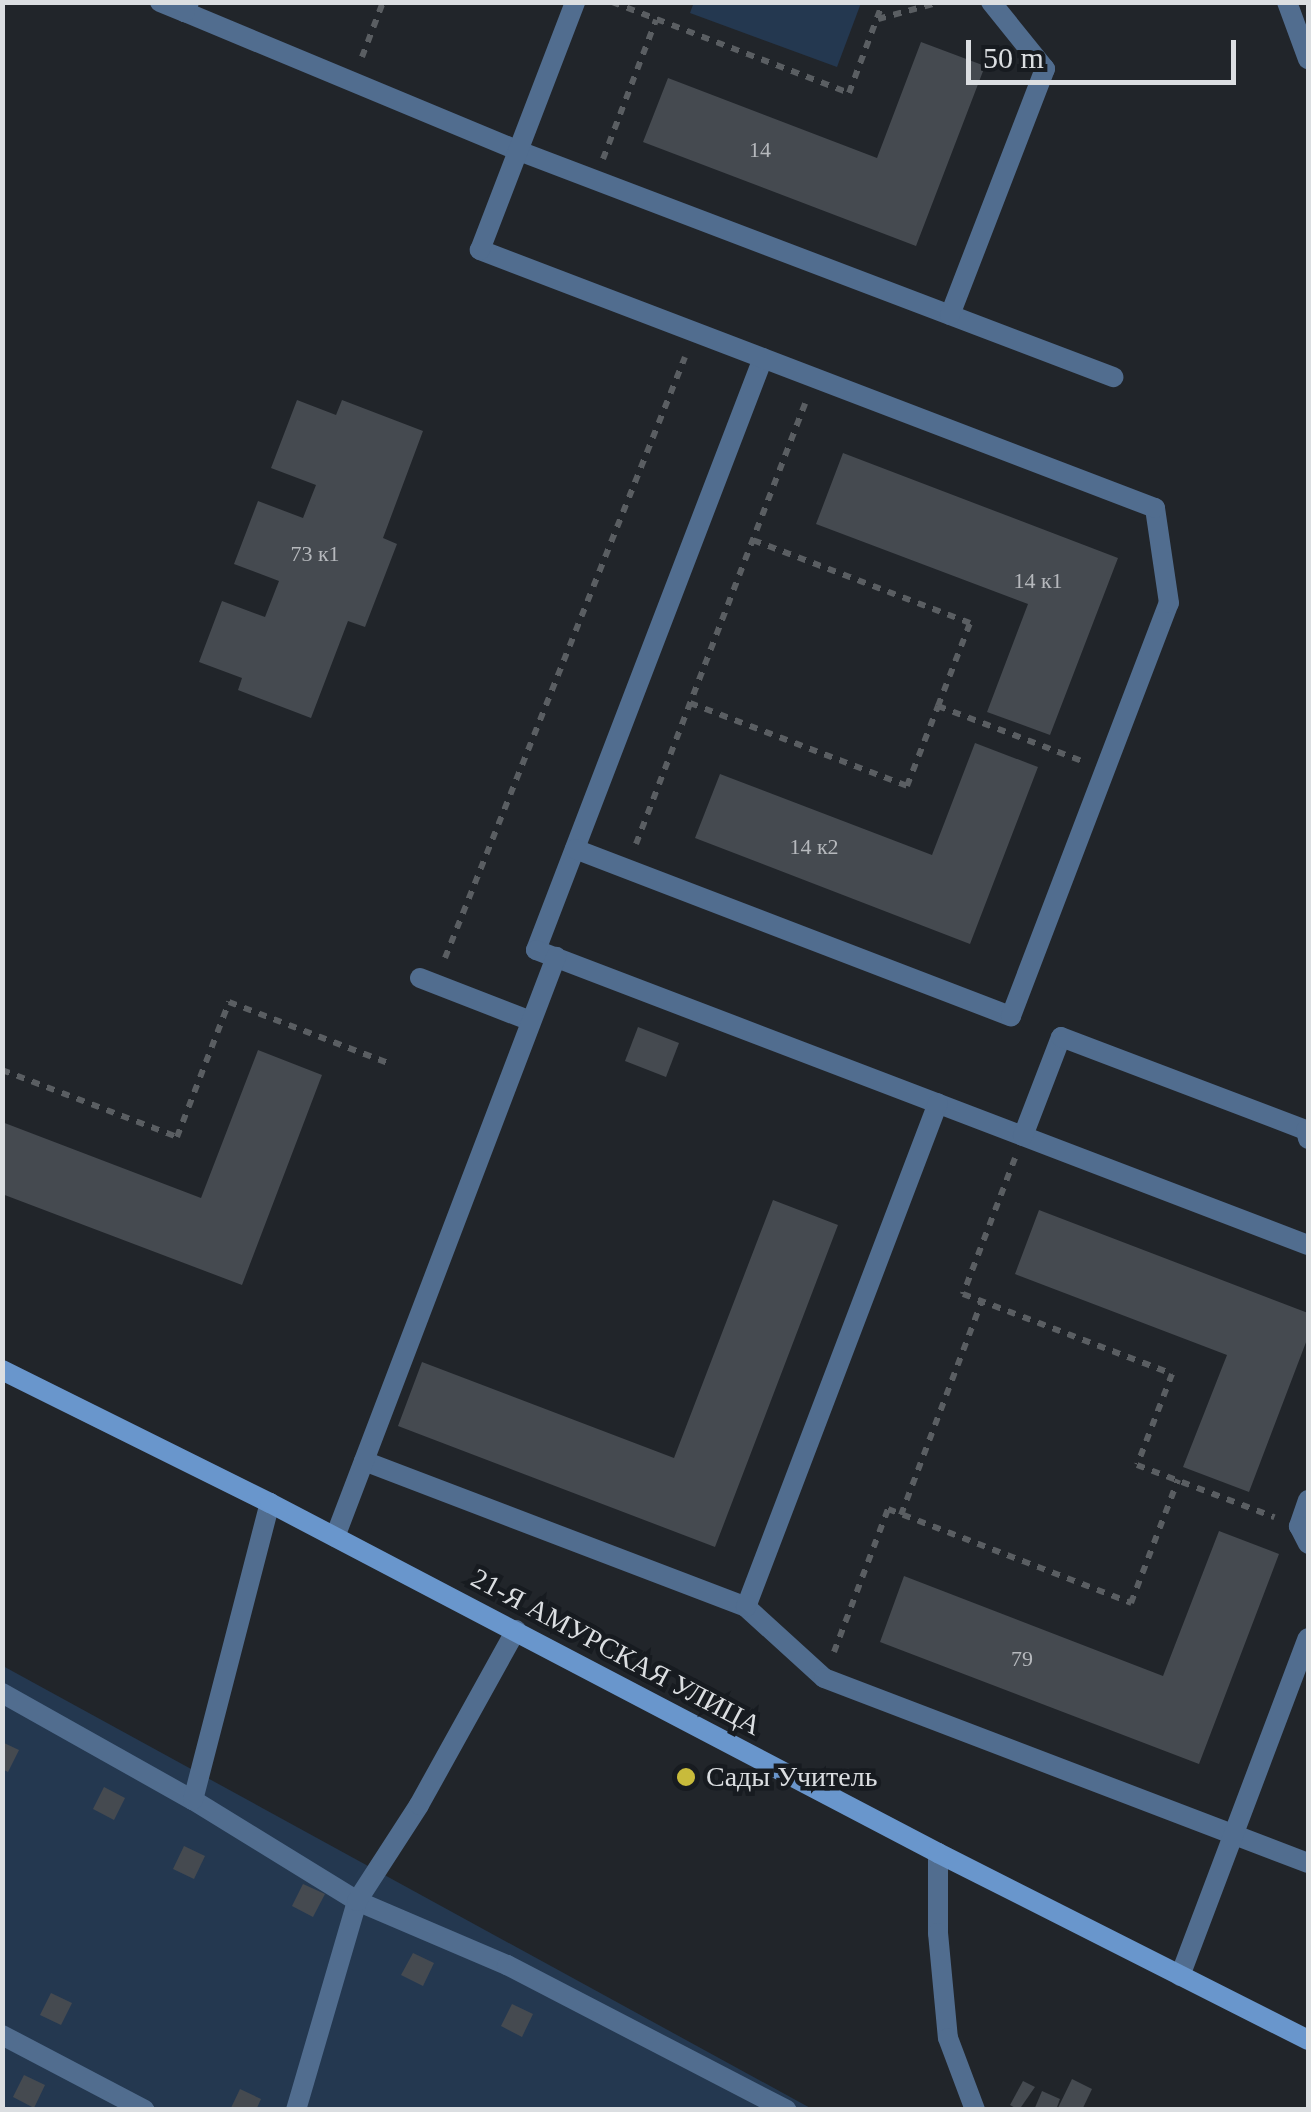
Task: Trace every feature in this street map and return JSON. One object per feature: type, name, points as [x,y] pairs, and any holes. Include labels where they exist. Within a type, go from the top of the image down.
[{"type":"main road","name":"21-Я АМУРСКАЯ УЛИЦА","points":[[2,1370],[270,1503],[938,1854],[1308,2040]]},
{"type":"street","points":[[160,2],[187,7],[353,82],[595,180],[1113,377]]},
{"type":"street","points":[[575,2],[480,250],[1155,508],[1169,603],[1011,1016],[575,849]]},
{"type":"street","points":[[950,315],[1044,69],[991,2]]},
{"type":"street","points":[[1288,2],[1308,58]]},
{"type":"street","points":[[763,358],[536,950],[1308,1245]]},
{"type":"street","points":[[335,1537],[556,957]]},
{"type":"street","points":[[420,978],[531,1021]]},
{"type":"street","points":[[1024,1136],[1062,1037],[1306,1130],[1308,1139]]},
{"type":"street","points":[[746,1607],[938,1103]]},
{"type":"street","points":[[364,1461],[746,1607],[824,1678],[1308,1863]]},
{"type":"street","points":[[1304,1535],[1308,1500]]},
{"type":"street","points":[[193,1800],[270,1503]]},
{"type":"street","points":[[296,2110],[358,1900],[419,1805],[516,1630]]},
{"type":"street","points":[[1180,1976],[1308,1638]]},
{"type":"street","points":[[2,1693],[193,1800],[358,1900],[507,1965],[787,2110]]},
{"type":"street","points":[[938,1854],[938,1933],[948,2038],[975,2110]]},
{"type":"street","points":[[2,2035],[145,2110]]},
{"type":"path","points":[[353,82],[383,2]]},
{"type":"path","points":[[612,2],[849,92],[883,2]]},
{"type":"path","points":[[876,20],[940,2]]},
{"type":"path","points":[[595,180],[656,20]]},
{"type":"path","points":[[420,978],[445,958],[460,928],[694,332]]},
{"type":"path","points":[[626,869],[815,378]]},
{"type":"path","points":[[690,703],[907,786],[970,622],[752,540]]},
{"type":"path","points":[[938,706],[1105,770]]},
{"type":"path","points":[[2,1070],[177,1137],[229,1002],[388,1063]]},
{"type":"path","points":[[1024,1136],[963,1294],[1172,1374],[1138,1464],[1304,1535]]},
{"type":"path","points":[[901,1515],[982,1302]]},
{"type":"path","points":[[824,1678],[888,1510],[1131,1602],[1178,1480]]},
{"type":"shaded area","points":[[694,2],[861,3],[837,67],[690,13]]},
{"type":"shaded area","points":[[3,1666],[812,2109],[3,2109]]},
{"type":"building","points":[[921,42],[985,66],[916,246],[643,142],[668,78],[877,158]]},
{"type":"building","points":[[297,400],[336,415],[342,400],[423,431],[383,538],[397,544],[365,627],[348,621],[311,718],[238,690],[242,678],[199,662],[222,601],[265,617],[279,581],[234,564],[258,501],[303,518],[316,485],[271,468]]},
{"type":"building","points":[[843,453],[1118,558],[1050,735],[987,712],[1028,604],[816,524]]},
{"type":"building","points":[[975,743],[1038,767],[970,944],[695,838],[720,774],[932,855]]},
{"type":"building","points":[[638,1027],[679,1043],[666,1077],[625,1061]]},
{"type":"building","points":[[258,1050],[322,1075],[242,1285],[2,1194],[2,1122],[201,1198]]},
{"type":"building","points":[[773,1200],[838,1225],[715,1547],[398,1426],[422,1362],[674,1458]]},
{"type":"building","points":[[1039,1210],[1308,1313],[1308,1337],[1249,1492],[1183,1467],[1227,1355],[1015,1274]]},
{"type":"building","points":[[1219,1531],[1279,1554],[1199,1764],[880,1642],[904,1576],[1163,1676]]},
{"type":"building","points":[[2,1742],[19,1750],[8,1772],[2,1769]]},
{"type":"building","points":[[104,1787],[125,1798],[114,1820],[93,1809]]},
{"type":"building","points":[[184,1846],[205,1856],[194,1879],[173,1869]]},
{"type":"building","points":[[303,1884],[325,1894],[313,1917],[292,1906]]},
{"type":"building","points":[[413,1953],[434,1963],[423,1986],[401,1975]]},
{"type":"building","points":[[51,1993],[72,2003],[61,2025],[40,2015]]},
{"type":"building","points":[[512,2004],[533,2014],[522,2037],[501,2026]]},
{"type":"building","points":[[24,2075],[45,2085],[34,2108],[13,2097]]},
{"type":"building","points":[[1072,2079],[1092,2089],[1082,2110],[1057,2110]]},
{"type":"building","points":[[1023,2081],[1035,2087],[1019,2110],[1010,2105]]},
{"type":"building","points":[[240,2089],[261,2099],[256,2110],[230,2110]]},
{"type":"building","points":[[1042,2091],[1060,2099],[1056,2110],[1034,2110]]},
{"type":"place","name":"Сады Учитель","points":[[686,1777]]}]
